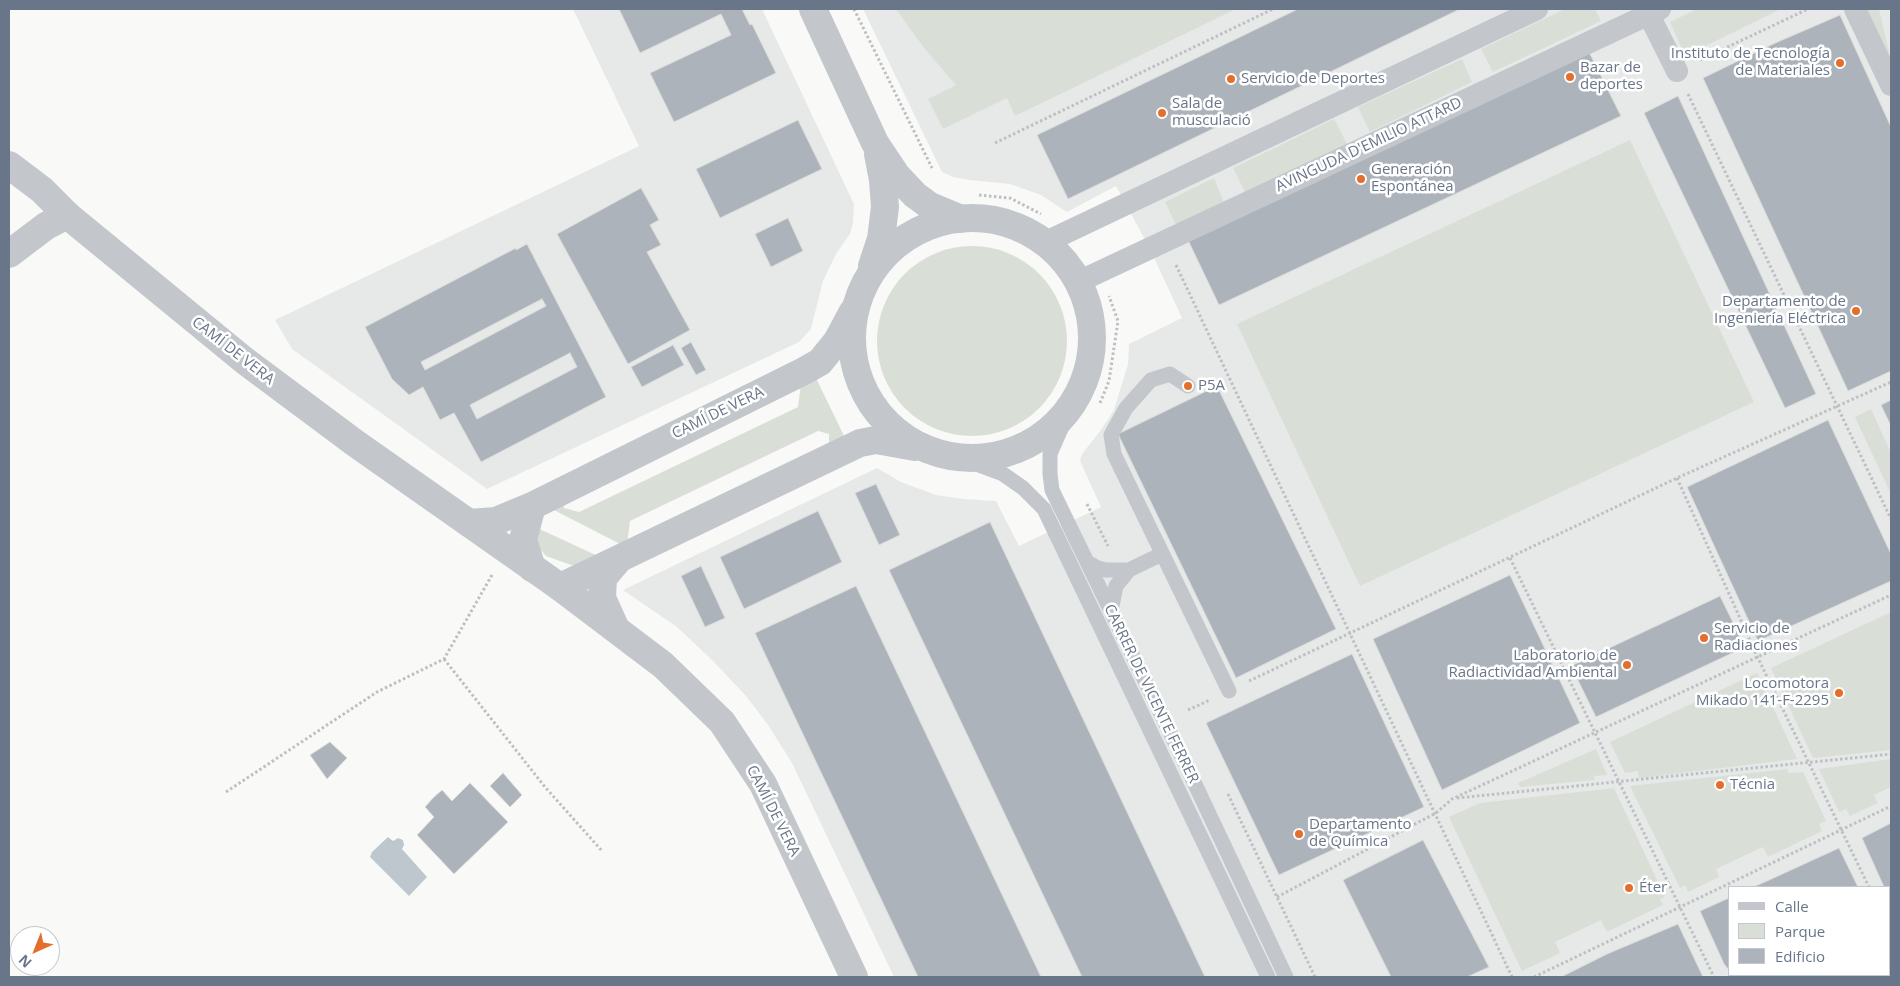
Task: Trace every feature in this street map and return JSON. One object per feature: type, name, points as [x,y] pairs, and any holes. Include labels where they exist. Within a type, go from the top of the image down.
[{"type":"street","points":[[812,9],[875,143],[896,176],[915,195],[930,206],[966,206],[990,220],[1019,228],[1044,243],[1064,261],[1090,277],[1089,314],[1092,346],[1085,379],[1070,408],[1048,432],[1021,448],[992,457],[960,458],[922,448],[894,430],[871,405],[857,374],[851,341],[855,308],[881,239],[885,207],[883,180],[875,143]]},
{"type":"street","points":[[1044,243],[1537,9]]},
{"type":"street","points":[[1855,9],[1891,85]]},
{"type":"street","points":[[1652,11],[1677,71]]},
{"type":"street","name":"AVINGUDA D'EMILIO ATTARD","points":[[1090,277],[1652,11]]},
{"type":"street","name":"CAMÍ DE VERA","points":[[9,165],[42,190],[67,215],[245,361],[355,443],[560,587],[663,665],[722,722],[763,784],[854,977]]},
{"type":"street","points":[[868,276],[893,247],[924,227],[966,206]]},
{"type":"street","points":[[9,254],[46,226],[67,215]]},
{"type":"street","name":"CAMÍ DE VERA","points":[[469,523],[496,521],[532,506],[820,362],[837,341],[855,308]]},
{"type":"street","name":"CAMÍ DE VERA","points":[[560,587],[860,444],[876,440],[922,448]]},
{"type":"street","points":[[532,506],[523,540],[532,568]]},
{"type":"street","name":"CAMÍ DE VERA","points":[[616,629],[602,598],[604,578],[619,559]]},
{"type":"lane","points":[[1188,386],[1170,374],[1151,380],[1126,408],[1111,435],[1114,454],[1230,691]]},
{"type":"lane","name":"CARRER DE VICENTE FERRER","points":[[1070,408],[1050,454],[1052,490],[1286,977]]},
{"type":"lane","name":"CARRER DE VICENTE FERRER","points":[[960,458],[1003,474],[1023,488],[1044,510],[1268,977]]},
{"type":"lane","points":[[1111,611],[1116,586],[1129,570],[1162,554]]},
{"type":"lane","points":[[1087,562],[1106,570],[1129,570]]},
{"type":"path","points":[[854,9],[936,176]]},
{"type":"path","points":[[995,143],[1273,9]]},
{"type":"path","points":[[1808,9],[1677,71],[1891,519]]},
{"type":"path","points":[[966,206],[1010,198],[1072,231]]},
{"type":"path","points":[[1090,277],[1118,321],[1109,381],[1099,404]]},
{"type":"path","points":[[1195,302],[1512,977]]},
{"type":"path","points":[[1188,710],[1677,478],[1891,382]]},
{"type":"path","points":[[1677,478],[1757,656],[1869,886]]},
{"type":"path","points":[[1086,502],[1112,554]]},
{"type":"path","points":[[226,792],[377,692],[444,659],[506,550]]},
{"type":"path","points":[[1510,558],[1714,977]]},
{"type":"path","points":[[1255,910],[1436,814],[1452,799],[1891,595]]},
{"type":"path","points":[[444,659],[545,787],[603,852]]},
{"type":"path","points":[[1452,799],[1619,780],[1891,754]]},
{"type":"path","points":[[1534,977],[1891,806]]},
{"type":"shaded area","points":[[573,9],[762,9],[854,204],[853,223],[850,234],[836,254],[823,281],[811,329],[799,342],[487,489],[292,349],[275,320],[639,146]]},
{"type":"shaded area","points":[[863,9],[1891,9],[1891,977],[894,977],[792,763],[768,725],[746,696],[677,627],[623,590],[877,468],[901,482],[936,495],[996,501],[1019,546],[1101,507],[1080,461],[1082,454],[1114,410],[1128,364],[1129,344],[1182,318],[1150,249],[1116,186],[1067,212],[1041,195],[1010,184],[953,177],[942,172]]},
{"type":"shaded area","points":[[388,837],[393,841],[398,838],[403,840],[404,845],[402,849],[427,877],[409,896],[370,857],[372,852]]},
{"type":"green space","points":[[896,9],[1236,9],[1015,116],[1007,98],[943,129],[928,99],[956,85],[924,48]]},
{"type":"green space","points":[[1565,9],[1595,9],[1601,21],[1493,72],[1481,49]]},
{"type":"green space","points":[[1697,9],[1781,9],[1685,56],[1670,22]]},
{"type":"green space","points":[[1866,9],[1879,9],[1891,60]]},
{"type":"green space","points":[[1462,59],[1472,82],[1370,132],[1358,107]]},
{"type":"green space","points":[[1334,119],[1347,144],[1246,194],[1233,168]]},
{"type":"green space","points":[[1630,140],[1754,402],[1360,586],[1237,324]]},
{"type":"green space","points":[[1214,178],[1224,203],[1176,225],[1165,202]]},
{"type":"green space","points":[[972,246],[991,248],[1008,253],[1025,262],[1039,274],[1051,288],[1060,305],[1065,322],[1067,341],[1065,360],[1060,377],[1051,394],[1039,408],[1025,420],[1008,429],[991,434],[972,436],[953,434],[936,429],[919,420],[905,408],[893,394],[884,377],[879,360],[877,341],[879,322],[884,305],[893,288],[905,274],[919,262],[936,253],[953,248]]},
{"type":"green space","points":[[815,376],[846,440],[829,449],[829,434],[818,431],[630,521],[627,545],[624,546],[546,506],[564,497],[564,508],[579,512],[798,407],[801,384]]},
{"type":"green space","points":[[1871,409],[1891,453],[1891,494],[1855,417]]},
{"type":"green space","points":[[533,526],[600,557],[580,566],[571,565],[546,556],[538,547]]},
{"type":"green space","points":[[1891,612],[1891,750],[1813,758],[1771,668]]},
{"type":"green space","points":[[1757,673],[1797,759],[1639,778],[1638,771],[1625,773],[1610,742]]},
{"type":"green space","points":[[1596,749],[1607,775],[1594,776],[1595,780],[1520,787],[1518,783]]},
{"type":"green space","points":[[1891,759],[1891,787],[1874,795],[1878,803],[1850,816],[1846,809],[1839,812],[1819,769]]},
{"type":"green space","points":[[1787,769],[1789,773],[1803,772],[1826,821],[1819,824],[1822,831],[1768,857],[1763,847],[1716,869],[1719,877],[1688,892],[1685,885],[1680,888],[1630,786]]},
{"type":"green space","points":[[1614,788],[1665,897],[1660,899],[1663,905],[1607,932],[1601,920],[1555,942],[1560,953],[1522,971],[1449,817],[1480,803]]},
{"type":"building","points":[[619,9],[742,9],[750,25],[752,24],[776,73],[674,122],[650,73],[731,35],[721,14],[640,53]]},
{"type":"building","points":[[1298,9],[1460,9],[1068,199],[1037,135]]},
{"type":"building","points":[[1840,15],[1891,127],[1891,371],[1848,391],[1703,78],[1773,44]]},
{"type":"building","points":[[1588,50],[1621,116],[1219,305],[1187,238]]},
{"type":"building","points":[[1678,96],[1816,394],[1785,408],[1644,113]]},
{"type":"building","points":[[798,120],[822,169],[720,218],[696,169]]},
{"type":"building","points":[[641,188],[659,220],[650,225],[661,245],[647,252],[690,330],[628,364],[557,234]]},
{"type":"building","points":[[788,218],[803,251],[771,267],[755,234]]},
{"type":"building","points":[[527,244],[606,397],[481,462],[454,413],[440,420],[423,387],[409,395],[392,379],[365,327],[516,248],[516,250]],"holes":[[[542,299],[546,306],[425,370],[421,362]],[[570,353],[577,367],[477,419],[470,405]]]},
{"type":"building","points":[[691,342],[706,370],[696,375],[681,348]]},
{"type":"building","points":[[673,345],[684,365],[642,387],[631,367]]},
{"type":"building","points":[[1217,386],[1336,629],[1236,678],[1118,434]]},
{"type":"building","points":[[1891,400],[1891,426],[1881,405]]},
{"type":"building","points":[[1828,420],[1891,554],[1891,581],[1758,641],[1687,487]]},
{"type":"building","points":[[876,484],[900,535],[879,545],[855,493]]},
{"type":"building","points":[[818,511],[842,562],[744,609],[720,557]]},
{"type":"building","points":[[990,522],[1205,977],[1082,977],[889,570]]},
{"type":"building","points":[[701,566],[725,618],[705,627],[681,576]]},
{"type":"building","points":[[1510,575],[1580,723],[1442,790],[1373,639]]},
{"type":"building","points":[[856,586],[1041,977],[918,977],[755,633]]},
{"type":"building","points":[[1720,596],[1745,647],[1596,717],[1571,666]]},
{"type":"building","points":[[1352,654],[1424,807],[1279,875],[1206,723]]},
{"type":"building","points":[[330,742],[347,758],[327,779],[310,755]]},
{"type":"building","points":[[503,773],[522,795],[510,807],[490,786]]},
{"type":"building","points":[[470,783],[508,822],[454,874],[417,835],[434,817],[425,807],[433,798],[442,790],[452,801]]},
{"type":"building","points":[[1891,823],[1891,902],[1890,886],[1884,886],[1862,838]]},
{"type":"building","points":[[1423,840],[1489,967],[1467,977],[1391,977],[1343,880]]},
{"type":"building","points":[[1839,848],[1858,886],[1755,886]]},
{"type":"building","points":[[1728,898],[1728,969],[1724,964],[1700,911]]},
{"type":"building","points":[[1891,913],[1891,959],[1890,956]]},
{"type":"building","points":[[1678,924],[1703,977],[1561,977],[1607,954]]},
{"type":"building","points":[[1890,956],[1891,959],[1891,977],[1732,977],[1890,976]]},
{"type":"place","name":"Instituto de Tecnología de Materiales","points":[[1840,63]]},
{"type":"place","name":"Bazar de deportes","points":[[1570,77]]},
{"type":"place","name":"Servicio de Deportes","points":[[1231,79]]},
{"type":"place","name":"Sala de musculació","points":[[1162,113]]},
{"type":"place","name":"Generación Espontánea","points":[[1361,179]]},
{"type":"place","name":"Departamento de Ingeniería Eléctrica","points":[[1856,311]]},
{"type":"place","name":"P5A","points":[[1188,386]]},
{"type":"place","name":"Servicio de Radiaciones","points":[[1704,638]]},
{"type":"place","name":"Laboratorio de Radiactividad Ambiental","points":[[1627,665]]},
{"type":"place","name":"Locomotora Mikado 141-F-2295","points":[[1839,693]]},
{"type":"place","name":"Técnia","points":[[1720,785]]},
{"type":"place","name":"Departamento de Química","points":[[1299,834]]},
{"type":"place","name":"Éter","points":[[1629,888]]}]
